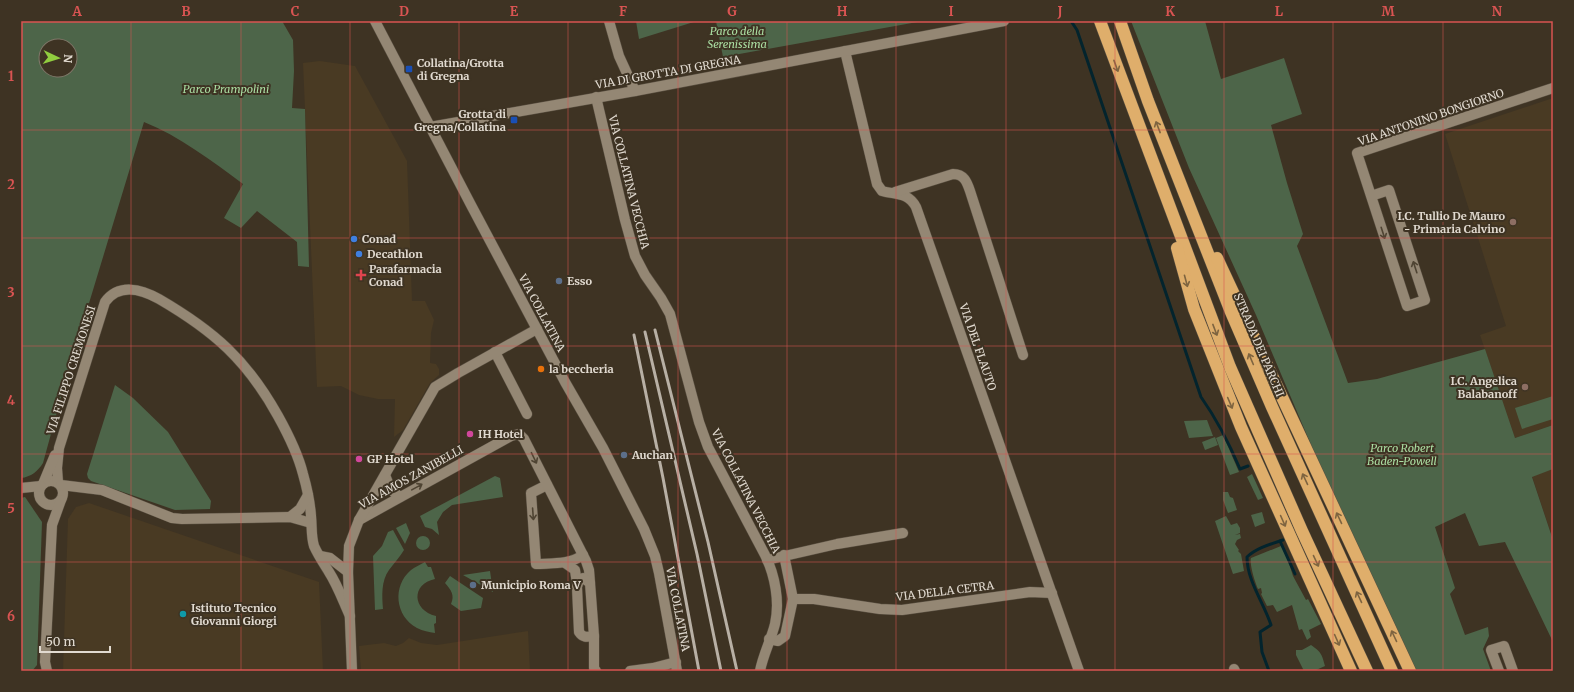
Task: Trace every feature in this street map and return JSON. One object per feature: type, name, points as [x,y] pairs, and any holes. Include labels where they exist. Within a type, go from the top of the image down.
[{"type":"highway","name":"STRADA DEI PARCHI","points":[[1120,21],[1172,163],[1231,312],[1272,407],[1392,671]]},
{"type":"highway","points":[[1101,25],[1230,367],[1302,531],[1368,671]]},
{"type":"highway","points":[[1172,163],[1268,364],[1410,671]]},
{"type":"highway","points":[[1157,176],[1194,309],[1206,341],[1241,427],[1352,671]]},
{"type":"street","name":"VIA COLLATINA","points":[[375,21],[565,382],[603,448],[648,538],[659,573],[676,666]]},
{"type":"street","points":[[609,21],[619,56],[635,91]]},
{"type":"street","name":"VIA DI GROTTA DI GREGNA","points":[[430,127],[635,91],[1004,21]]},
{"type":"street","name":"VIA DEL FLAUTO","points":[[845,50],[877,184],[882,191],[906,196],[911,199],[916,207],[1079,671]]},
{"type":"street","name":"VIA ANTONINO BONGIORNO","points":[[1371,196],[1389,190],[1426,300],[1407,306],[1371,196],[1357,153],[1553,88]]},
{"type":"street","name":"VIA COLLATINA VECCHIA","points":[[596,97],[635,256],[645,275],[664,302],[670,314],[699,422],[708,447],[767,560],[773,579],[776,604],[775,623],[760,671]]},
{"type":"street","points":[[894,193],[953,174],[960,175],[964,179],[970,191],[1023,355]]},
{"type":"street","name":"VIA FILIPPO CREMONESI","points":[[42,492],[59,448],[105,302],[114,293],[128,289],[139,290],[153,295],[186,315],[211,333],[236,355],[264,390],[284,427],[298,459],[308,495],[314,545],[325,557],[329,572],[350,616]]},
{"type":"street","points":[[352,671],[348,576],[349,546],[359,520],[435,387],[537,329]]},
{"type":"street","points":[[495,352],[527,414]]},
{"type":"street","name":"VIA AMOS ZANIBELLI","points":[[359,520],[511,436],[519,434],[524,438],[547,485]]},
{"type":"street","name":"VIA FILIPPO CREMONESI","points":[[59,448],[57,468],[60,484]]},
{"type":"street","points":[[385,475],[391,490],[400,497]]},
{"type":"street","points":[[42,492],[50,480],[60,484],[85,489],[102,490],[172,518],[290,517],[311,523]]},
{"type":"street","points":[[44,668],[52,525],[62,498],[63,489],[60,484]]},
{"type":"street","points":[[583,555],[573,561],[565,563],[536,564],[532,493],[547,485],[583,555],[588,566],[594,636],[594,668],[596,671]]},
{"type":"street","points":[[21,488],[42,492],[51,505],[58,503],[62,498],[85,489]]},
{"type":"street","points":[[42,492],[52,525]]},
{"type":"street","points":[[290,517],[300,509],[308,495]]},
{"type":"street","points":[[767,560],[784,555],[903,533]]},
{"type":"street","points":[[325,557],[338,556],[349,546]]},
{"type":"street","points":[[769,639],[778,641],[785,636],[793,599],[784,555]]},
{"type":"street","points":[[325,557],[348,576]]},
{"type":"street","points":[[565,563],[575,570],[579,632],[585,637],[594,636]]},
{"type":"street","points":[[329,572],[348,576]]},
{"type":"street","points":[[577,584],[580,579],[583,578],[590,583]]},
{"type":"street","name":"VIA DELLA CETRA","points":[[793,599],[814,599],[876,609],[902,610],[1030,592],[1052,593]]},
{"type":"street","points":[[1499,671],[1491,650],[1504,646],[1513,671]]},
{"type":"street","points":[[630,671],[676,666]]},
{"type":"shaded area","points":[[320,61],[355,66],[407,161],[412,301],[425,301],[434,320],[431,333],[430,363],[436,364],[439,369],[439,375],[430,383],[403,430],[394,437],[395,399],[378,399],[359,395],[341,386],[317,387],[303,63]]},
{"type":"shaded area","name":"I.C. Tullio De Mauro - Primaria Calvino","points":[[1553,98],[1553,425],[1515,438],[1480,335],[1506,326],[1445,134]]},
{"type":"shaded area","points":[[1553,469],[1553,540],[1532,476]]},
{"type":"shaded area","points":[[89,503],[319,582],[323,671],[63,671],[68,519],[76,507]]},
{"type":"shaded area","points":[[528,631],[530,671],[361,671],[359,646],[384,643],[396,646],[409,638],[421,643],[437,645]]},
{"type":"green space","name":"Parco Prampolini","points":[[21,21],[282,21],[293,40],[294,71],[292,108],[305,109],[309,267],[298,266],[297,242],[257,211],[241,228],[224,218],[243,184],[183,142],[144,122],[66,379],[43,463],[39,469],[28,476],[21,478]]},
{"type":"green space","name":"Parco della Serenissima","points":[[636,21],[697,21],[639,39]]},
{"type":"green space","name":"Parco della Serenissima","points":[[716,21],[923,21],[723,57]]},
{"type":"green space","name":"Parco Robert Baden-Powell","points":[[1131,21],[1205,21],[1221,79],[1284,58],[1302,114],[1271,125],[1303,234],[1297,246],[1348,383],[1377,379],[1485,349],[1515,438],[1553,425],[1553,469],[1532,477],[1553,540],[1553,642],[1505,542],[1479,546],[1465,513],[1435,527],[1455,588],[1450,594],[1465,635],[1488,627],[1489,636],[1483,649],[1491,671],[1414,671],[1317,459],[1256,315],[1189,168]]},
{"type":"green space","points":[[115,385],[133,398],[168,432],[211,501],[210,509],[175,510],[91,481],[88,478],[87,474]]},
{"type":"green space","points":[[1553,396],[1553,419],[1522,429],[1515,408]]},
{"type":"green space","points":[[1207,420],[1213,436],[1189,438],[1184,421]]},
{"type":"green space","points":[[1223,435],[1239,472],[1230,475],[1216,438]]},
{"type":"green space","points":[[1215,437],[1218,445],[1205,450],[1202,442]]},
{"type":"green space","points":[[1252,474],[1263,498],[1258,500],[1247,477]]},
{"type":"green space","points":[[495,476],[500,478],[503,497],[452,505],[443,512],[437,522],[439,535],[432,529],[425,527],[420,516]]},
{"type":"green space","points":[[1223,492],[1228,492],[1230,497],[1233,498],[1237,510],[1228,513],[1223,500]]},
{"type":"green space","points":[[25,497],[42,522],[37,665],[32,671],[21,671],[21,498]]},
{"type":"green space","points":[[1262,512],[1265,523],[1255,527],[1251,515]]},
{"type":"green space","points":[[1226,516],[1231,525],[1237,523],[1240,528],[1240,533],[1235,535],[1240,534],[1241,538],[1237,540],[1235,544],[1241,554],[1244,571],[1233,574],[1215,521]]},
{"type":"green space","points":[[406,523],[410,533],[405,544],[396,528]]},
{"type":"green space","points":[[393,530],[404,550],[386,574],[382,594],[383,609],[375,610],[373,556],[382,546],[388,532]]},
{"type":"green space","points":[[420,536],[426,536],[430,540],[430,546],[426,550],[420,550],[416,546],[416,540]]},
{"type":"green space","points":[[1281,546],[1287,557],[1293,576],[1306,600],[1308,599],[1321,624],[1309,630],[1311,637],[1307,640],[1302,629],[1299,630],[1292,605],[1277,612],[1273,605],[1267,606],[1261,594],[1261,588],[1258,589],[1255,582],[1251,558]]},
{"type":"green space","points":[[425,562],[428,567],[431,567],[435,579],[422,586],[418,591],[418,597],[422,608],[428,613],[436,616],[436,623],[434,624],[435,633],[417,628],[410,623],[400,609],[399,592],[401,584],[411,570]]},
{"type":"green space","points":[[490,571],[493,592],[463,575]]},
{"type":"green space","points":[[450,576],[483,598],[481,608],[461,611],[451,604],[453,598],[452,593],[445,583]]},
{"type":"green space","points":[[1311,645],[1321,654],[1325,666],[1314,671],[1304,671],[1296,655],[1296,650],[1302,650]]},
{"type":"waterway","points":[[1071,21],[1077,30],[1201,397],[1223,432],[1240,469],[1248,466]]},
{"type":"waterway","points":[[1269,671],[1262,652],[1260,632],[1271,625],[1250,575],[1247,557],[1259,549],[1283,540]]},
{"type":"waterway","points":[[1280,541],[1295,574]]},
{"type":"railway","points":[[655,330],[708,542],[737,671]]},
{"type":"railway","points":[[645,332],[697,554],[721,671]]},
{"type":"railway","points":[[634,335],[663,478],[699,671]]},
{"type":"place","name":"Collatina/Grotta di Gregna","points":[[409,69]]},
{"type":"place","name":"Grotta di Gregna/Collatina","points":[[514,120]]},
{"type":"place","name":"I.C. Tullio De Mauro - Primaria Calvino","points":[[1513,222]]},
{"type":"place","name":"Conad","points":[[354,239]]},
{"type":"place","name":"Decathlon","points":[[359,254]]},
{"type":"place","name":"Parafarmacia Conad","points":[[361,275]]},
{"type":"place","name":"Esso","points":[[559,281]]},
{"type":"place","name":"la beccheria","points":[[541,369]]},
{"type":"place","name":"I.C. Angelica Balabanoff","points":[[1525,387]]},
{"type":"place","name":"IH Hotel","points":[[470,434]]},
{"type":"place","name":"Auchan","points":[[624,455]]},
{"type":"place","name":"GP Hotel","points":[[359,459]]},
{"type":"place","name":"Municipio Roma V","points":[[473,585]]},
{"type":"place","name":"Istituto Tecnico Giovanni Giorgi","points":[[183,614]]}]
